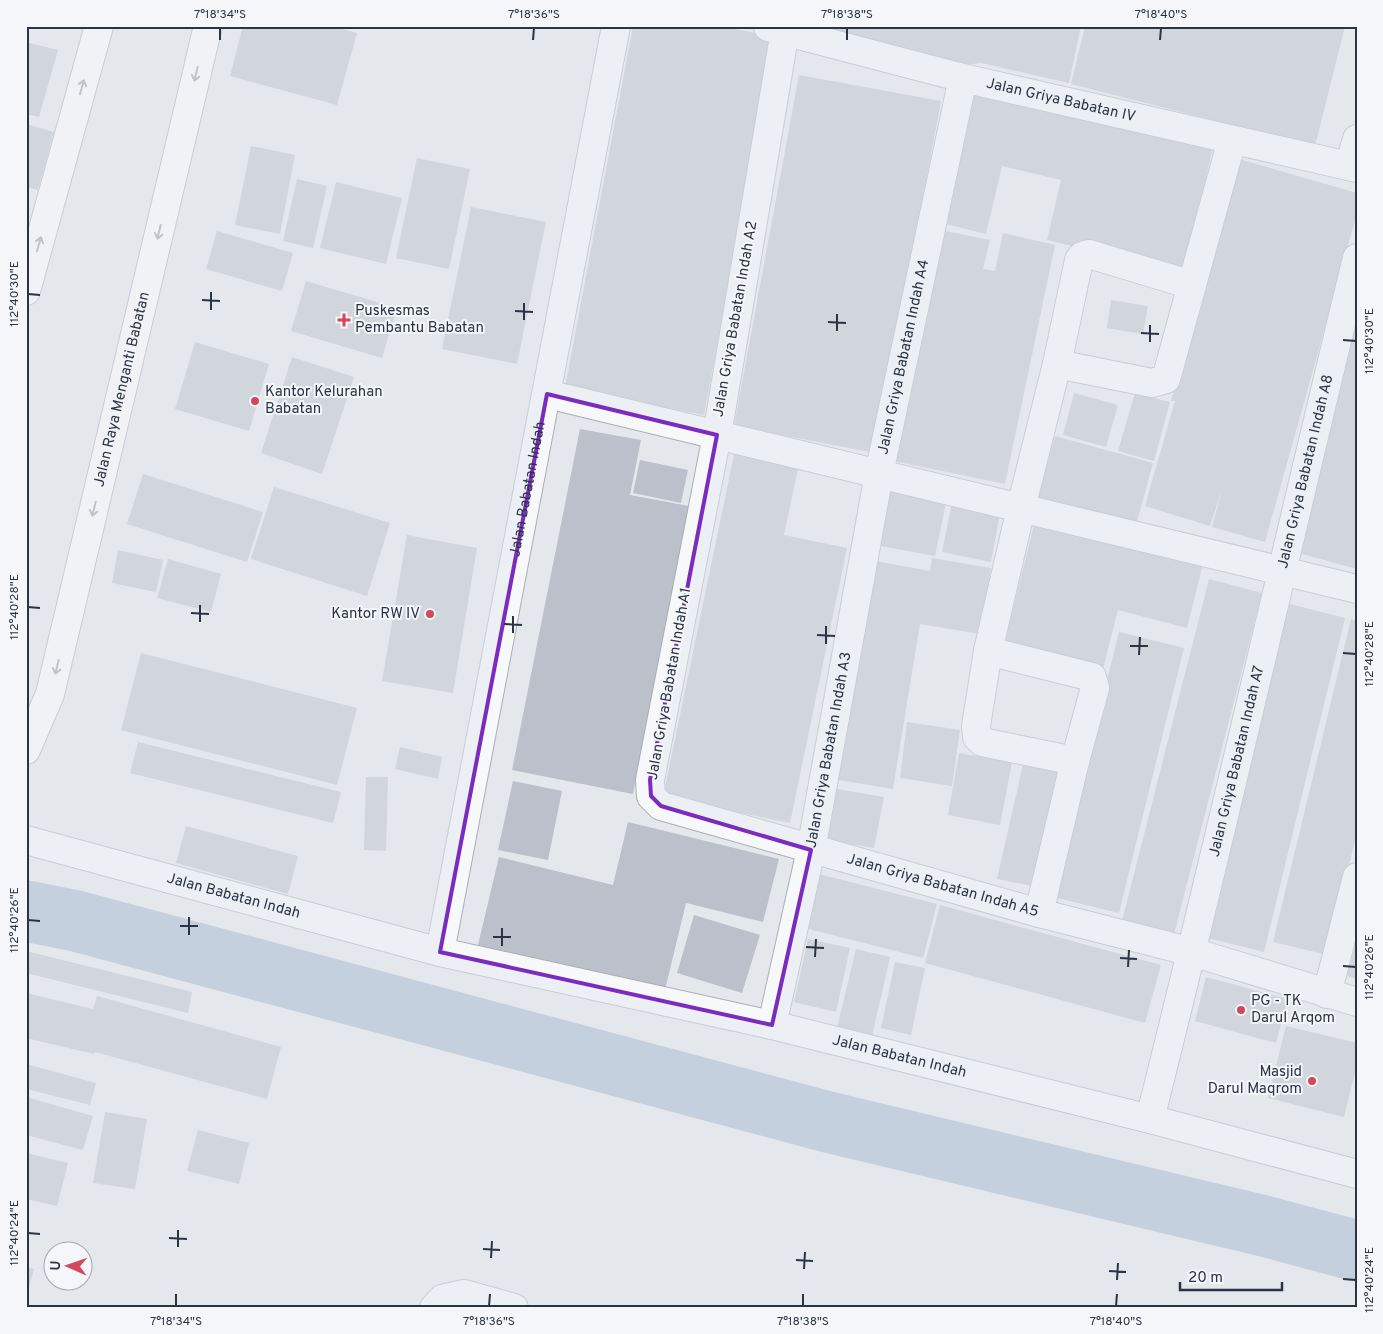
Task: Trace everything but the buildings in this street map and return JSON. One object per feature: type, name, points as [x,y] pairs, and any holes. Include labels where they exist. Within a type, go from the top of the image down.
[{"type":"main road","points":[[28,279],[99,26]]},
{"type":"main road","name":"Jalan Raya Menganti Babatan","points":[[26,750],[50,694],[208,26]]},
{"type":"street","name":"Jalan Babatan Indah","points":[[440,952],[616,26]]},
{"type":"street","name":"Jalan Griya Babatan Indah A2","points":[[546,394],[717,435],[776,28]]},
{"type":"street","name":"Jalan Griya Babatan IV","points":[[776,28],[963,78],[1353,167]]},
{"type":"street","name":"Jalan Griya Babatan Indah A4","points":[[717,435],[879,474],[963,78]]},
{"type":"street","points":[[1353,167],[1357,139]]},
{"type":"street","points":[[1057,364],[1152,383],[1166,379],[1232,140]]},
{"type":"street","points":[[1075,761],[982,742],[978,736],[976,726],[988,651],[1057,364],[1079,260],[1082,256],[1088,254],[1192,285]]},
{"type":"street","name":"Jalan Griya Babatan Indah A8","points":[[1021,508],[1281,570],[1357,258]]},
{"type":"street","name":"Jalan Griya Babatan Indah A1","points":[[717,435],[650,780],[651,796],[661,806],[811,850]]},
{"type":"street","points":[[879,474],[1021,508]]},
{"type":"street","name":"Jalan Griya Babatan Indah A3","points":[[772,1024],[811,850],[879,474]]},
{"type":"street","points":[[1281,570],[1357,589]]},
{"type":"street","name":"Jalan Griya Babatan Indah A7","points":[[1150,1119],[1192,952],[1281,570]]},
{"type":"street","name":"Jalan Griya Babatan Indah A5","points":[[811,850],[1039,913],[1075,761],[1095,688],[1092,677],[988,651]]},
{"type":"street","name":"Jalan Babatan Indah","points":[[26,840],[440,952],[772,1024],[1150,1119],[1357,1174]]},
{"type":"street","points":[[1327,994],[1357,877]]},
{"type":"street","points":[[1039,913],[1192,952],[1357,1002]]},
{"type":"street","points":[[434,1308],[442,1299],[464,1294],[514,1308]]},
{"type":"highlighted area","points":[[547,394],[717,435],[650,780],[651,796],[661,806],[811,850],[772,1025],[440,952]]},
{"type":"waterway","points":[[26,911],[76,921],[828,1122],[1264,1226],[1357,1251]]},
{"type":"place","name":"Puskesmas Pembantu Babatan","points":[[344,320]]},
{"type":"place","name":"Kantor Kelurahan Babatan","points":[[255,401]]},
{"type":"place","name":"Kantor RW IV","points":[[430,614]]},
{"type":"place","name":"PG - TK Darul Arqom","points":[[1241,1010]]},
{"type":"place","name":"Masjid Darul Maqrom","points":[[1312,1081]]}]
